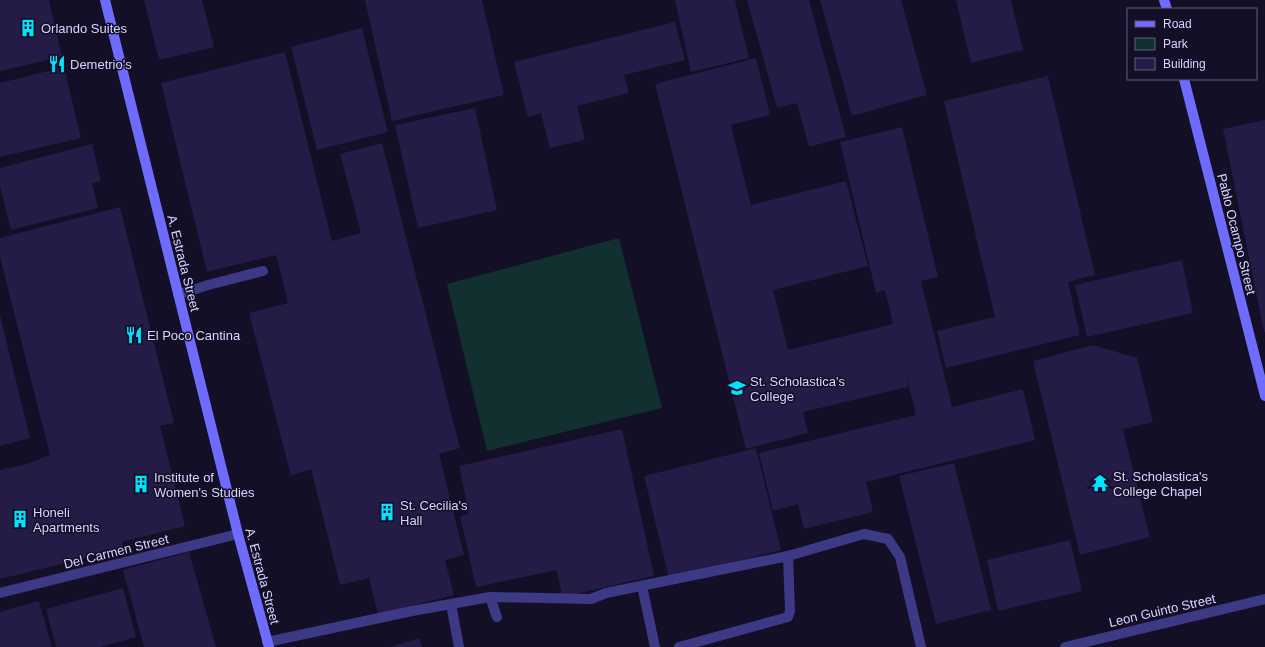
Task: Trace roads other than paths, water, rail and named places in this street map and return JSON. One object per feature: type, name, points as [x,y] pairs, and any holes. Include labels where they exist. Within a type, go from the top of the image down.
[{"type":"main road","name":"A. Estrada Street","points":[[105,0],[238,534],[268,644]]},
{"type":"main road","name":"Pablo Ocampo Street","points":[[1184,80],[1265,396]]},
{"type":"street","points":[[178,295],[208,285],[263,271]]},
{"type":"street","name":"Del Carmen Street","points":[[0,593],[238,534]]},
{"type":"street","points":[[268,644],[412,611],[490,597],[591,599],[606,593],[788,556],[864,534],[888,539],[900,557],[921,647]]},
{"type":"street","points":[[679,647],[788,617],[790,611],[788,556]]},
{"type":"street","points":[[642,586],[655,647]]},
{"type":"street","points":[[490,597],[497,617]]},
{"type":"street","name":"Leon Guinto Street","points":[[1065,647],[1265,599]]},
{"type":"street","points":[[451,604],[459,647]]},
{"type":"place","name":"Orlando Suites","points":[[28,28]]},
{"type":"place","name":"Demetrio's","points":[[57,64]]},
{"type":"place","name":"El Poco Cantina","points":[[134,335]]},
{"type":"place","name":"St. Scholastica's College","points":[[737,388]]},
{"type":"place","name":"St. Scholastica's College Chapel","points":[[1100,483]]},
{"type":"place","name":"Institute of Women's Studies","points":[[141,484]]},
{"type":"place","name":"St. Cecilia's Hall","points":[[387,512]]},
{"type":"place","name":"Honeli Apartments","points":[[20,519]]}]
